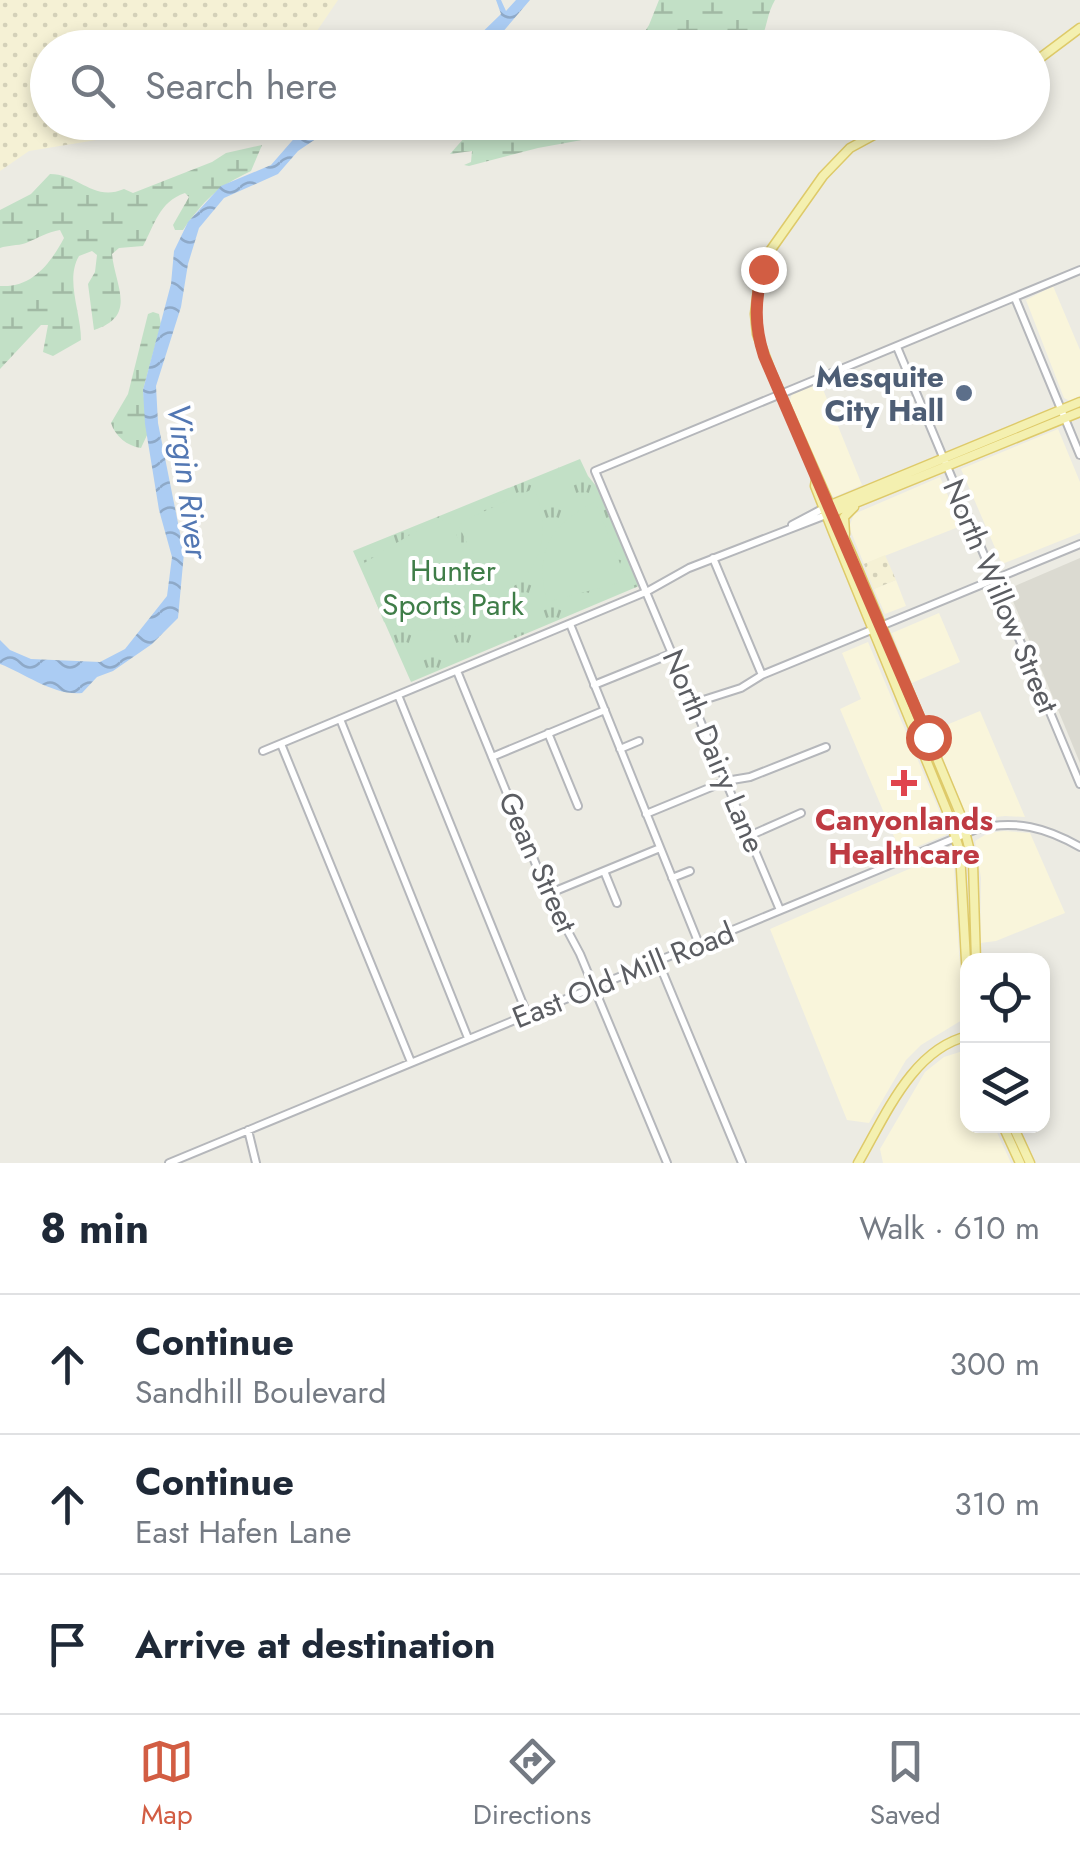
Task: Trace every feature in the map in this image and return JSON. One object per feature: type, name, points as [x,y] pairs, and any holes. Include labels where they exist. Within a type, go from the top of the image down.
[{"type":"main road","points":[[1050,50],[1080,28]]},
{"type":"main road","points":[[852,556],[815,486],[816,479],[757,334],[755,314],[770,251],[835,161],[863,140]]},
{"type":"main road","points":[[828,510],[1063,414],[1080,402]]},
{"type":"main road","points":[[1063,414],[1080,412]]},
{"type":"main road","points":[[945,462],[853,508],[844,518],[844,530],[956,838],[964,890],[966,953]]},
{"type":"main road","points":[[828,510],[876,496]]},
{"type":"main road","points":[[828,510],[967,833],[973,866],[976,953]]},
{"type":"main road","points":[[906,708],[913,710],[932,746]]},
{"type":"main road","points":[[858,1163],[910,1074],[933,1051],[960,1039]]},
{"type":"main road","points":[[1006,1133],[1020,1163]]},
{"type":"main road","points":[[1016,1133],[1030,1163]]},
{"type":"street","points":[[780,394],[1080,270]]},
{"type":"street","points":[[1015,298],[1080,455]]},
{"type":"street","name":"North Willow Street","points":[[896,346],[1080,784]]},
{"type":"street","name":"North Dairy Lane","points":[[780,394],[595,471],[780,910]]},
{"type":"street","points":[[263,751],[648,592],[672,576],[828,510]]},
{"type":"street","points":[[694,703],[742,688],[762,675],[1080,544]]},
{"type":"street","points":[[713,558],[762,675]]},
{"type":"street","points":[[570,624],[698,944]]},
{"type":"street","points":[[594,684],[674,653]]},
{"type":"street","name":"Gean Street","points":[[457,670],[548,894],[594,987],[667,1163]]},
{"type":"street","points":[[398,695],[527,1014]]},
{"type":"street","points":[[492,757],[605,710]]},
{"type":"street","points":[[340,719],[468,1038]]},
{"type":"street","points":[[548,734],[578,806]]},
{"type":"street","points":[[620,749],[639,741]]},
{"type":"street","points":[[281,744],[411,1062]]},
{"type":"street","points":[[646,814],[726,781],[750,777],[826,747]]},
{"type":"street","points":[[749,836],[801,813]]},
{"type":"street","name":"East Old Mill Road","points":[[169,1163],[186,1160],[248,1130],[967,833],[990,826],[1021,825],[1055,832],[1080,847]]},
{"type":"street","points":[[548,894],[660,848]]},
{"type":"street","points":[[604,871],[617,903]]},
{"type":"street","points":[[672,878],[690,871]]},
{"type":"street","points":[[658,961],[742,1163]]},
{"type":"street","points":[[248,1130],[256,1163]]},
{"type":"shaded area","points":[[1053,286],[1080,350],[1080,396],[1070,401],[1064,398],[1026,300]]},
{"type":"shaded area","points":[[820,382],[862,485],[834,497],[828,494],[790,400],[792,394]]},
{"type":"shaded area","points":[[1058,429],[1080,482],[1080,533],[1002,564],[961,469]]},
{"type":"shaded area","points":[[940,477],[961,526],[864,564],[849,527],[854,514]]},
{"type":"shaded area","points":[[1080,558],[1080,763],[1008,589]]},
{"type":"shaded area","points":[[896,580],[906,606],[885,614],[874,589]]},
{"type":"shaded area","points":[[939,613],[960,662],[912,683],[892,633]]},
{"type":"shaded area","points":[[868,642],[947,829],[946,835],[901,853],[840,709],[861,699],[842,653]]},
{"type":"shaded area","points":[[980,711],[1025,817],[968,820],[932,731]]},
{"type":"shaded area","points":[[988,833],[1030,833],[1065,913],[996,941],[980,943],[981,878],[975,841]]},
{"type":"shaded area","points":[[953,850],[960,1021],[921,1045],[906,1060],[869,1123],[847,1120],[770,929]]},
{"type":"shaded area","points":[[960,1052],[960,1133],[997,1133],[1011,1163],[883,1163],[880,1149],[925,1072],[944,1057]]},
{"type":"green space","points":[[659,0],[775,0],[765,30],[646,30]]},
{"type":"green space","points":[[462,140],[582,140],[469,166],[464,165],[471,162],[472,151],[450,154]]},
{"type":"green space","points":[[262,145],[251,171],[212,195],[183,230],[175,230],[173,225],[189,197],[185,193],[163,208],[143,246],[119,248],[112,254],[121,299],[116,317],[108,324],[94,330],[88,284],[95,272],[97,255],[92,251],[79,256],[73,275],[81,340],[53,356],[43,352],[48,325],[41,325],[0,369],[0,286],[31,279],[53,257],[64,238],[60,230],[0,248],[0,210],[31,194],[50,174],[103,192],[124,189],[133,193],[226,153]]},
{"type":"green space","points":[[148,314],[159,314],[161,324],[143,390],[148,433],[141,448],[122,440],[111,423],[128,394]]},
{"type":"green space","name":"Hunter Sports Park","points":[[580,459],[601,492],[639,586],[411,682],[353,551]]},
{"type":"green space","points":[[535,488],[542,522],[539,553],[523,578],[493,598],[459,526]]},
{"type":"green space","points":[[595,502],[625,576],[622,582],[547,602],[543,568],[549,542],[567,520]]},
{"type":"green space","points":[[440,520],[451,524],[461,544],[480,619],[432,631],[384,622],[361,565]]},
{"type":"sand","points":[[0,0],[338,0],[318,30],[30,30],[30,140],[97,140],[29,151],[0,171]]},
{"type":"sand","points":[[885,555],[896,580],[874,589],[864,564]]},
{"type":"water","points":[[496,0],[501,0],[506,11],[516,0],[530,0],[504,30],[485,30],[501,14]]},
{"type":"water","points":[[293,140],[314,140],[298,151],[278,174],[224,198],[199,228],[181,307],[156,386],[158,423],[184,553],[178,618],[152,644],[113,671],[97,677],[82,693],[51,688],[0,664],[0,640],[10,650],[31,659],[100,662],[125,649],[167,596],[172,557],[159,510],[143,390],[171,284],[174,251],[188,222],[221,186],[271,165]]},
{"type":"place","name":"Mesquite City Hall","points":[[964,393]]},
{"type":"place","name":"Canyonlands Healthcare","points":[[904,783]]},
{"type":"route","points":[[763,269],[755,314],[764,356],[814,475],[822,483],[928,737]]},
{"type":"water label","name":"Virgin River","points":[[188,481]]}]
